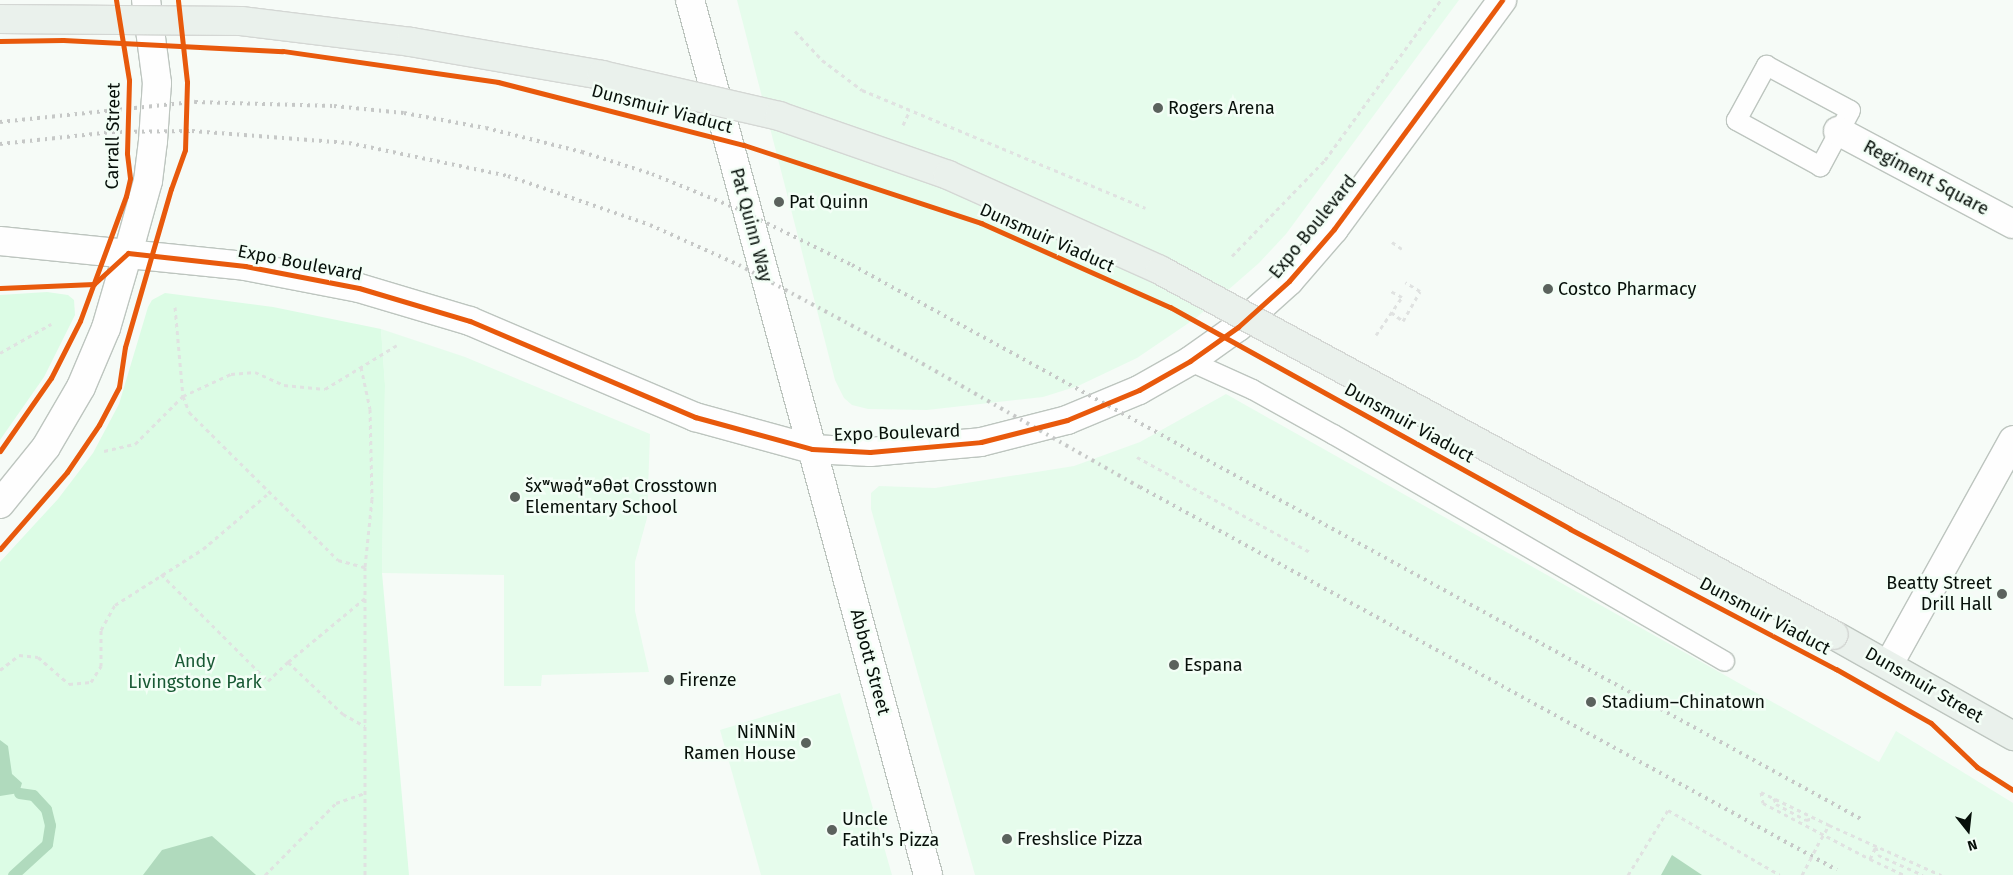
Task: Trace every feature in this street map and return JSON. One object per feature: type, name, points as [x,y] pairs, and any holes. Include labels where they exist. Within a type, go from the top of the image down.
[{"type":"main road","name":"Dunsmuir Viaduct","points":[[0,19],[241,20],[411,42],[602,75],[779,116],[948,175],[1160,270],[1834,636]]},
{"type":"main road","name":"Dunsmuir Street","points":[[1834,636],[1888,664],[2013,736]]},
{"type":"street","name":"Carrall Street","points":[[0,504],[46,447],[81,387],[106,328],[128,254],[148,181],[153,141],[157,83],[146,0]]},
{"type":"street","name":"Pat Quinn Way","points":[[690,0],[812,449]]},
{"type":"street","name":"Expo Boulevard","points":[[0,241],[245,266],[359,288],[470,321],[695,417],[812,449],[870,452],[933,448],[1010,436],[1095,410],[1139,390],[1190,361],[1238,328],[1309,259],[1502,0]]},
{"type":"street","name":"Regiment Square","points":[[1838,131],[2013,224]]},
{"type":"street","points":[[1888,664],[2013,440]]},
{"type":"street","name":"Abbott Street","points":[[812,449],[928,875]]},
{"type":"lane","points":[[1766,64],[1850,110],[1838,131],[1820,166],[1736,120],[1766,64]]},
{"type":"lane","points":[[1190,361],[1252,389],[1333,434],[1724,661]]},
{"type":"path","points":[[1232,256],[1325,160],[1441,0]]},
{"type":"path","points":[[795,31],[822,60],[862,90],[1145,208]]},
{"type":"path","points":[[1392,242],[1402,249]]},
{"type":"path","points":[[1392,312],[1403,321],[1420,291],[1405,282]]},
{"type":"path","points":[[1376,335],[1402,297],[1389,290]]},
{"type":"path","points":[[175,307],[183,396],[189,412],[338,560],[365,567]]},
{"type":"path","points":[[0,354],[51,324]]},
{"type":"path","points":[[104,451],[135,444],[183,396],[232,374],[255,372],[284,385],[325,388],[397,345]]},
{"type":"path","points":[[360,367],[370,409],[372,499],[365,567],[365,875]]},
{"type":"path","points":[[1137,457],[1310,552]]},
{"type":"path","points":[[0,670],[2,666],[19,655],[38,657],[69,684],[92,682],[101,666],[101,630],[115,605],[203,549],[270,492]]},
{"type":"path","points":[[161,574],[268,681],[365,598]]},
{"type":"path","points":[[288,662],[343,714],[365,726]]},
{"type":"path","points":[[1904,875],[1764,803],[1761,792],[1940,875]]},
{"type":"path","points":[[265,875],[336,803],[365,793]]},
{"type":"path","points":[[1628,875],[1668,810],[1780,875]]},
{"type":"path","points":[[1802,875],[1829,825]]},
{"type":"path","points":[[1870,859],[1876,846]]},
{"type":"path","points":[[1876,846],[1878,855],[1923,875]]},
{"type":"shaded area","points":[[737,0],[1459,0],[1286,234],[1259,263],[1196,318],[1137,358],[1078,386],[1043,397],[927,410],[868,409],[852,405],[844,398],[835,380]]},
{"type":"shaded area","name":"šxʷwəq̓ʷəθət Crosstown Elementary School","points":[[381,329],[465,357],[650,434],[647,518],[635,562],[635,611],[649,672],[542,675],[541,686],[504,686],[504,575],[382,573],[385,385]]},
{"type":"shaded area","points":[[1226,394],[1879,762],[1896,731],[2013,803],[2013,875],[975,875],[871,509],[871,493],[879,486],[935,488],[1074,466],[1140,442]]},
{"type":"shaded area","points":[[840,693],[892,875],[761,875],[720,730]]},
{"type":"shaded area","points":[[0,740],[8,746],[12,774],[22,783],[19,793],[0,796]]},
{"type":"shaded area","points":[[212,836],[256,875],[143,875],[162,850]]},
{"type":"shaded area","points":[[1672,855],[1702,875],[1661,875]]},
{"type":"green space","points":[[47,292],[68,295],[74,300],[75,315],[44,377],[0,440],[0,295]]},
{"type":"green space","name":"Andy Livingstone Park","points":[[165,293],[273,307],[381,329],[385,385],[382,573],[409,875],[0,875],[0,562],[58,499],[93,453],[119,404],[148,307],[152,300]]},
{"type":"waterway","points":[[13,875],[47,844],[50,825],[46,809],[33,795],[19,793]]},
{"type":"railway","points":[[0,122],[195,102],[334,106],[404,113],[486,128],[582,152],[652,174],[740,210],[852,265],[1863,820]]},
{"type":"railway","points":[[0,144],[112,132],[192,131],[349,143],[508,176],[650,225],[739,265],[916,360],[1140,487],[1837,870]]},
{"type":"cycle path","points":[[0,451],[51,378],[80,321],[126,196],[130,178],[127,153],[129,80],[116,0]]},
{"type":"cycle path","points":[[0,549],[67,472],[99,425],[119,387],[125,347],[171,189],[185,150],[187,82],[178,0]]},
{"type":"cycle path","points":[[0,288],[94,284],[128,253],[245,266],[359,288],[470,321],[695,417],[812,449],[870,452],[981,442],[1067,420],[1139,390],[1190,361],[1238,327],[1289,281],[1334,229],[1502,0]]},
{"type":"cycle path","points":[[0,41],[63,40],[283,51],[498,82],[744,145],[981,223],[1170,307],[1570,529],[1836,669],[1931,723],[1977,767],[2013,790]]},
{"type":"place","name":"Rogers Arena","points":[[1158,108]]},
{"type":"place","name":"Pat Quinn","points":[[779,202]]},
{"type":"place","name":"Costco Pharmacy","points":[[1548,289]]},
{"type":"place","name":"šxʷwəq̓ʷəθət Crosstown Elementary School","points":[[515,497]]},
{"type":"place","name":"Beatty Street Drill Hall","points":[[2002,594]]},
{"type":"place","name":"Espana","points":[[1174,665]]},
{"type":"place","name":"Firenze","points":[[669,680]]},
{"type":"place","name":"Stadium–Chinatown","points":[[1591,702]]},
{"type":"place","name":"NiNNiN Ramen House","points":[[806,743]]},
{"type":"place","name":"Uncle Fatih's Pizza","points":[[832,830]]},
{"type":"place","name":"Freshslice Pizza","points":[[1007,839]]}]
